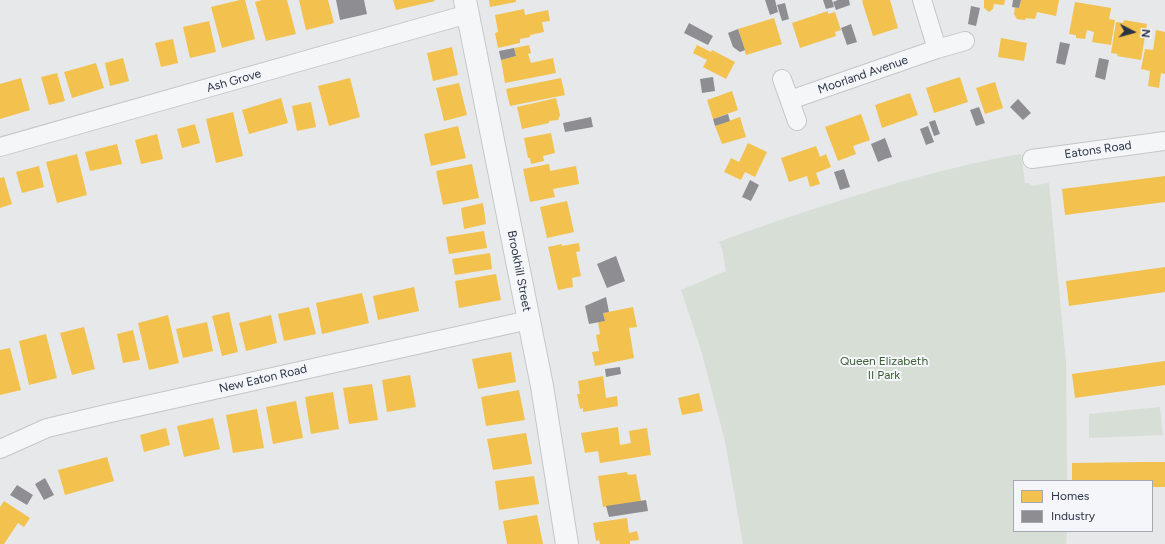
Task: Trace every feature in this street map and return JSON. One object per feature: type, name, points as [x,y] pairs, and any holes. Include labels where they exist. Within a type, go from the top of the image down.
[{"type":"street","points":[[922,0],[937,49]]},
{"type":"street","name":"Ash Grove","points":[[0,148],[466,7]]},
{"type":"street","name":"Brookhill Street","points":[[466,7],[542,386],[567,544]]},
{"type":"street","name":"Moorland Avenue","points":[[790,100],[965,40]]},
{"type":"street","points":[[782,79],[797,121]]},
{"type":"street","name":"Eatons Road","points":[[1032,159],[1165,141]]},
{"type":"street","name":"New Eaton Road","points":[[0,449],[47,428],[529,320]]},
{"type":"green space","name":"Queen Elizabeth II Park","points":[[1021,154],[1025,183],[1029,183],[1032,186],[1049,183],[1066,363],[1067,480],[1013,480],[1013,532],[1067,532],[1066,544],[743,544],[725,441],[701,350],[681,290],[726,271],[722,249],[719,242],[801,213],[900,182],[996,158]]},
{"type":"green space","points":[[1160,407],[1163,435],[1089,438],[1089,414]]},
{"type":"building: Homes","points":[[245,0],[255,39],[222,48],[211,7]]},
{"type":"building: Homes","points":[[262,0],[287,0],[296,34],[266,41],[255,2]]},
{"type":"building: Homes","points":[[299,0],[328,0],[334,23],[306,30]]},
{"type":"building: Homes","points":[[393,0],[434,0],[435,1],[396,10]]},
{"type":"building: Homes","points":[[489,0],[516,0],[516,2],[490,7]]},
{"type":"building: Homes","points":[[890,0],[898,28],[873,36],[862,1]]},
{"type":"building: Homes","points":[[984,0],[1005,0],[1004,5],[994,4],[993,9],[989,12],[984,8]]},
{"type":"building: Homes","points":[[1021,0],[1059,0],[1056,16],[1037,12],[1035,19],[1017,19],[1014,14],[1015,7],[1019,8]]},
{"type":"building: Homes","points":[[1075,2],[1111,8],[1109,19],[1115,20],[1111,45],[1092,42],[1094,32],[1087,30],[1085,39],[1076,38],[1076,35],[1069,34]]},
{"type":"building: Homes","points":[[524,9],[525,15],[548,10],[550,21],[542,22],[544,32],[520,39],[520,43],[498,48],[495,33],[498,32],[495,15]]},
{"type":"building: Homes","points":[[828,11],[828,14],[835,12],[841,30],[835,32],[836,36],[800,48],[792,23]]},
{"type":"building: Homes","points":[[774,18],[782,44],[746,55],[738,29]]},
{"type":"building: Homes","points":[[1124,20],[1147,24],[1141,60],[1117,56],[1118,54],[1111,53],[1116,22],[1123,23]]},
{"type":"building: Homes","points":[[209,21],[216,52],[190,58],[183,27]]},
{"type":"building: Homes","points":[[1156,30],[1165,32],[1165,74],[1161,73],[1159,88],[1148,86],[1150,71],[1141,69],[1145,49],[1153,50]]},
{"type":"building: Homes","points":[[1001,38],[1027,43],[1024,61],[998,57]]},
{"type":"building: Homes","points":[[173,39],[178,63],[161,67],[155,43]]},
{"type":"building: Homes","points":[[529,45],[531,53],[528,54],[531,63],[553,58],[556,73],[505,83],[501,60],[516,56],[514,48]]},
{"type":"building: Homes","points":[[697,45],[711,52],[712,50],[735,62],[726,79],[703,67],[707,60],[693,53]]},
{"type":"building: Homes","points":[[452,47],[458,75],[433,81],[427,53]]},
{"type":"building: Homes","points":[[123,58],[129,81],[110,86],[105,63]]},
{"type":"building: Homes","points":[[96,63],[104,88],[72,98],[64,72]]},
{"type":"building: Homes","points":[[57,73],[65,101],[49,105],[41,77]]},
{"type":"building: Homes","points":[[960,77],[968,102],[934,113],[926,88]]},
{"type":"building: Homes","points":[[21,78],[30,110],[0,119],[0,84]]},
{"type":"building: Homes","points":[[350,78],[360,117],[329,126],[318,86]]},
{"type":"building: Homes","points":[[561,78],[565,95],[510,106],[506,89]]},
{"type":"building: Homes","points":[[995,82],[1003,108],[985,114],[976,88]]},
{"type":"building: Homes","points":[[459,83],[467,115],[444,121],[436,88]]},
{"type":"building: Homes","points":[[732,91],[738,110],[713,119],[707,100]]},
{"type":"building: Homes","points":[[910,93],[918,115],[882,128],[875,105]]},
{"type":"building: Homes","points":[[281,98],[288,123],[249,134],[242,110]]},
{"type":"building: Homes","points":[[556,98],[560,115],[558,120],[549,121],[549,123],[522,129],[517,107]]},
{"type":"building: Homes","points":[[311,102],[316,127],[297,131],[292,106]]},
{"type":"building: Homes","points":[[233,112],[243,156],[216,163],[206,119]]},
{"type":"building: Homes","points":[[861,114],[870,140],[853,146],[856,154],[838,161],[825,127]]},
{"type":"building: Homes","points":[[740,117],[746,137],[722,144],[715,126]]},
{"type":"building: Homes","points":[[195,124],[200,143],[182,148],[177,129]]},
{"type":"building: Homes","points":[[458,126],[466,158],[431,166],[424,134]]},
{"type":"building: Homes","points":[[551,133],[555,153],[543,156],[544,161],[531,164],[530,158],[528,158],[524,138]]},
{"type":"building: Homes","points":[[157,134],[163,159],[141,164],[135,140]]},
{"type":"building: Homes","points":[[748,143],[767,152],[755,177],[745,172],[741,180],[724,172],[731,158],[739,162]]},
{"type":"building: Homes","points":[[117,144],[122,164],[90,171],[85,152]]},
{"type":"building: Homes","points":[[816,146],[820,157],[826,154],[831,167],[816,173],[820,184],[810,187],[807,176],[789,182],[781,158]]},
{"type":"building: Homes","points":[[77,154],[87,195],[57,203],[46,162]]},
{"type":"building: Homes","points":[[472,164],[479,198],[443,205],[436,171]]},
{"type":"building: Homes","points":[[549,164],[550,171],[576,166],[579,184],[553,189],[555,197],[530,202],[523,169]]},
{"type":"building: Homes","points":[[39,166],[44,187],[22,193],[16,172]]},
{"type":"building: Homes","points":[[1165,176],[1165,202],[1065,215],[1062,189]]},
{"type":"building: Homes","points":[[4,177],[12,204],[0,208],[0,178]]},
{"type":"building: Homes","points":[[567,201],[574,232],[547,238],[540,207]]},
{"type":"building: Homes","points":[[483,203],[486,224],[464,229],[461,208]]},
{"type":"building: Homes","points":[[484,231],[487,248],[449,254],[446,237]]},
{"type":"building: Homes","points":[[579,243],[580,251],[576,252],[581,276],[572,278],[573,287],[558,290],[548,247]]},
{"type":"building: Homes","points":[[490,253],[492,269],[455,275],[452,259]]},
{"type":"building: Homes","points":[[1165,267],[1165,292],[1069,306],[1066,281]]},
{"type":"building: Homes","points":[[496,274],[501,300],[459,308],[455,281]]},
{"type":"building: Homes","points":[[414,287],[419,311],[378,320],[373,296]]},
{"type":"building: Homes","points":[[362,293],[369,323],[322,334],[316,303]]},
{"type":"building: Homes","points":[[309,307],[316,334],[284,341],[278,314]]},
{"type":"building: Homes","points":[[633,307],[637,327],[629,328],[634,358],[595,366],[592,352],[599,351],[596,335],[600,334],[598,322],[605,321],[603,313]]},
{"type":"building: Homes","points":[[229,312],[238,352],[222,356],[212,316]]},
{"type":"building: Homes","points":[[168,315],[179,363],[149,370],[138,323]]},
{"type":"building: Homes","points":[[271,315],[277,343],[246,351],[239,323]]},
{"type":"building: Homes","points":[[207,322],[213,351],[183,358],[176,329]]},
{"type":"building: Homes","points":[[84,327],[95,369],[72,375],[60,333]]},
{"type":"building: Homes","points":[[133,330],[140,360],[123,363],[117,334]]},
{"type":"building: Homes","points":[[46,334],[57,378],[29,385],[19,341]]},
{"type":"building: Homes","points":[[10,348],[21,390],[0,395],[0,350]]},
{"type":"building: Homes","points":[[511,352],[516,382],[478,389],[472,359]]},
{"type":"building: Homes","points":[[1165,361],[1165,385],[1075,398],[1072,374]]},
{"type":"building: Homes","points":[[410,375],[416,407],[387,412],[382,380]]},
{"type":"building: Homes","points":[[603,376],[606,398],[617,396],[618,406],[583,412],[583,408],[580,409],[577,394],[580,394],[578,381]]},
{"type":"building: Homes","points":[[372,384],[378,420],[349,424],[343,388]]},
{"type":"building: Homes","points":[[519,390],[525,420],[486,426],[481,397]]},
{"type":"building: Homes","points":[[333,392],[339,429],[311,434],[305,397]]},
{"type":"building: Homes","points":[[699,393],[703,411],[682,415],[678,398]]},
{"type":"building: Homes","points":[[296,401],[303,438],[273,444],[266,407]]},
{"type":"building: Homes","points":[[257,409],[264,448],[233,453],[226,415]]},
{"type":"building: Homes","points":[[213,418],[220,449],[184,457],[177,426]]},
{"type":"building: Homes","points":[[618,427],[620,445],[631,443],[629,431],[647,428],[651,455],[600,463],[598,451],[585,453],[581,433]]},
{"type":"building: Homes","points":[[166,428],[170,445],[144,452],[140,435]]},
{"type":"building: Homes","points":[[526,433],[532,464],[493,470],[487,439]]},
{"type":"building: Homes","points":[[107,457],[114,481],[65,495],[58,470]]},
{"type":"building: Homes","points":[[1165,462],[1165,487],[1153,487],[1153,480],[1072,480],[1072,463]]},
{"type":"building: Homes","points":[[627,472],[628,475],[636,474],[641,501],[603,507],[598,476]]},
{"type":"building: Homes","points":[[534,476],[539,504],[499,510],[495,481]]},
{"type":"building: Homes","points":[[4,501],[30,518],[24,527],[18,523],[4,544],[0,544],[0,507]]},
{"type":"building: Homes","points":[[537,515],[543,544],[507,544],[503,521]]},
{"type":"building: Homes","points":[[627,518],[629,533],[637,531],[639,540],[630,541],[630,544],[600,544],[599,540],[596,541],[593,523]]},
{"type":"building: Industry","points":[[336,0],[364,0],[367,14],[340,20]]},
{"type":"building: Industry","points":[[765,0],[775,0],[778,12],[770,15]]},
{"type":"building: Industry","points":[[823,0],[832,0],[834,7],[826,9]]},
{"type":"building: Industry","points":[[838,0],[849,0],[850,5],[836,10],[833,2]]},
{"type":"building: Industry","points":[[1013,0],[1021,0],[1019,8],[1012,7]]},
{"type":"building: Industry","points":[[785,3],[789,19],[782,21],[777,5]]},
{"type":"building: Industry","points":[[971,6],[980,8],[976,26],[968,24]]},
{"type":"building: Industry","points":[[689,23],[713,36],[708,45],[684,33]]},
{"type":"building: Industry","points":[[851,24],[857,42],[847,45],[841,28]]},
{"type":"building: Industry","points":[[738,29],[745,50],[740,52],[733,47],[728,33]]},
{"type":"building: Industry","points":[[1060,42],[1070,44],[1065,65],[1056,63]]},
{"type":"building: Industry","points":[[514,48],[516,56],[501,60],[499,51]]},
{"type":"building: Industry","points":[[1099,58],[1109,60],[1105,80],[1095,77]]},
{"type":"building: Industry","points":[[713,77],[715,91],[702,93],[700,79]]},
{"type":"building: Industry","points":[[1018,99],[1031,113],[1023,120],[1010,107]]},
{"type":"building: Industry","points":[[979,107],[985,123],[976,126],[970,110]]},
{"type":"building: Industry","points":[[728,114],[730,121],[715,126],[713,119]]},
{"type":"building: Industry","points":[[591,117],[593,127],[565,132],[563,123]]},
{"type":"building: Industry","points":[[935,120],[940,134],[934,136],[929,122]]},
{"type":"building: Industry","points":[[928,126],[934,142],[926,145],[920,129]]},
{"type":"building: Industry","points":[[885,138],[892,157],[878,162],[871,144]]},
{"type":"building: Industry","points":[[844,169],[850,187],[840,190],[834,172]]},
{"type":"building: Industry","points":[[750,180],[759,185],[751,201],[742,197]]},
{"type":"building: Industry","points":[[616,256],[625,281],[607,288],[597,264]]},
{"type":"building: Industry","points":[[606,297],[609,312],[603,313],[605,321],[589,324],[585,306]]},
{"type":"building: Industry","points":[[620,367],[621,374],[606,377],[605,369]]},
{"type":"building: Industry","points":[[45,478],[54,495],[44,500],[35,484]]},
{"type":"building: Industry","points":[[17,485],[33,495],[27,505],[10,495]]},
{"type":"building: Industry","points":[[646,500],[648,511],[609,517],[606,506]]}]
